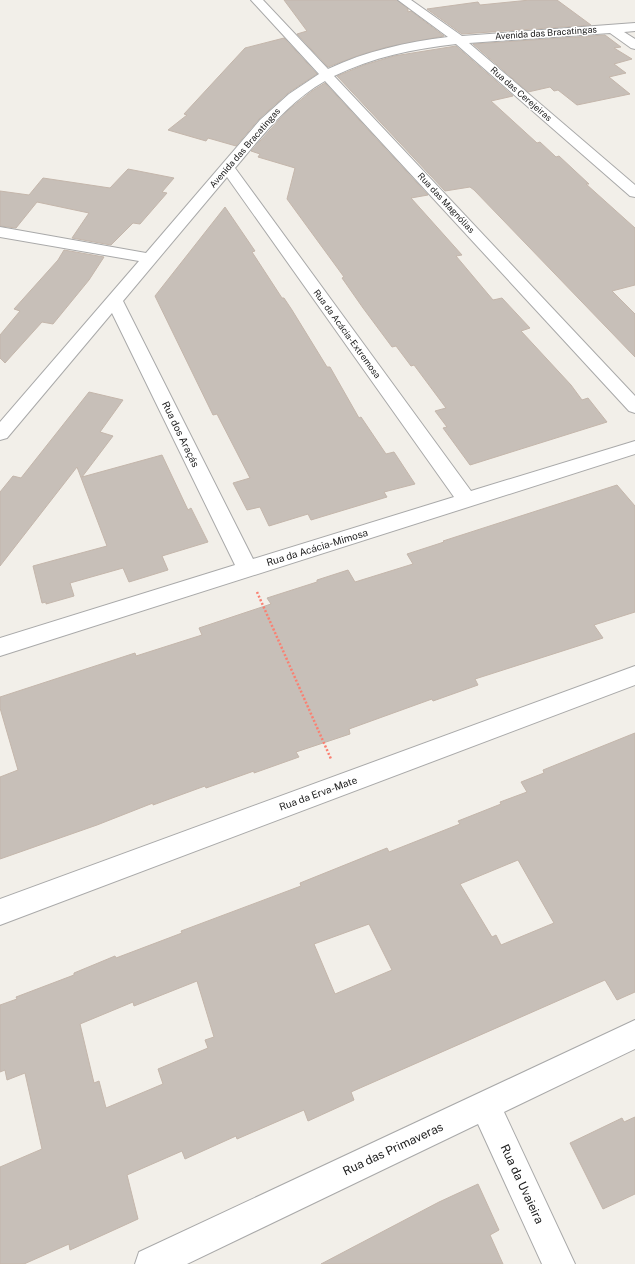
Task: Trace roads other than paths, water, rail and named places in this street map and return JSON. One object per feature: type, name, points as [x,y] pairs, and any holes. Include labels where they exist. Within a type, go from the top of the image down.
[{"type":"street","name":"Rua das Magnólias","points":[[257,0],[635,407]]},
{"type":"street","name":"Rua das Cerejeiras","points":[[404,0],[458,39],[635,193]]},
{"type":"street","name":"Avenida das Bracatingas","points":[[0,434],[226,167],[282,105],[326,75],[353,63],[389,51],[424,43],[458,39],[635,27]]},
{"type":"street","points":[[612,29],[635,45]]},
{"type":"street","name":"Rua da Acácia-Extremosa","points":[[226,167],[467,500]]},
{"type":"street","points":[[0,232],[150,258]]},
{"type":"street","name":"Rua dos Araçás","points":[[114,300],[248,569]]},
{"type":"street","name":"Rua da Acácia-Mimosa","points":[[0,647],[635,447]]},
{"type":"street","name":"Rua da Erva-Mate","points":[[0,912],[635,675]]},
{"type":"street","name":"Rua das Primaveras","points":[[151,1264],[635,1034]]},
{"type":"street","name":"Rua da Uvaieira","points":[[486,1105],[559,1264]]}]
